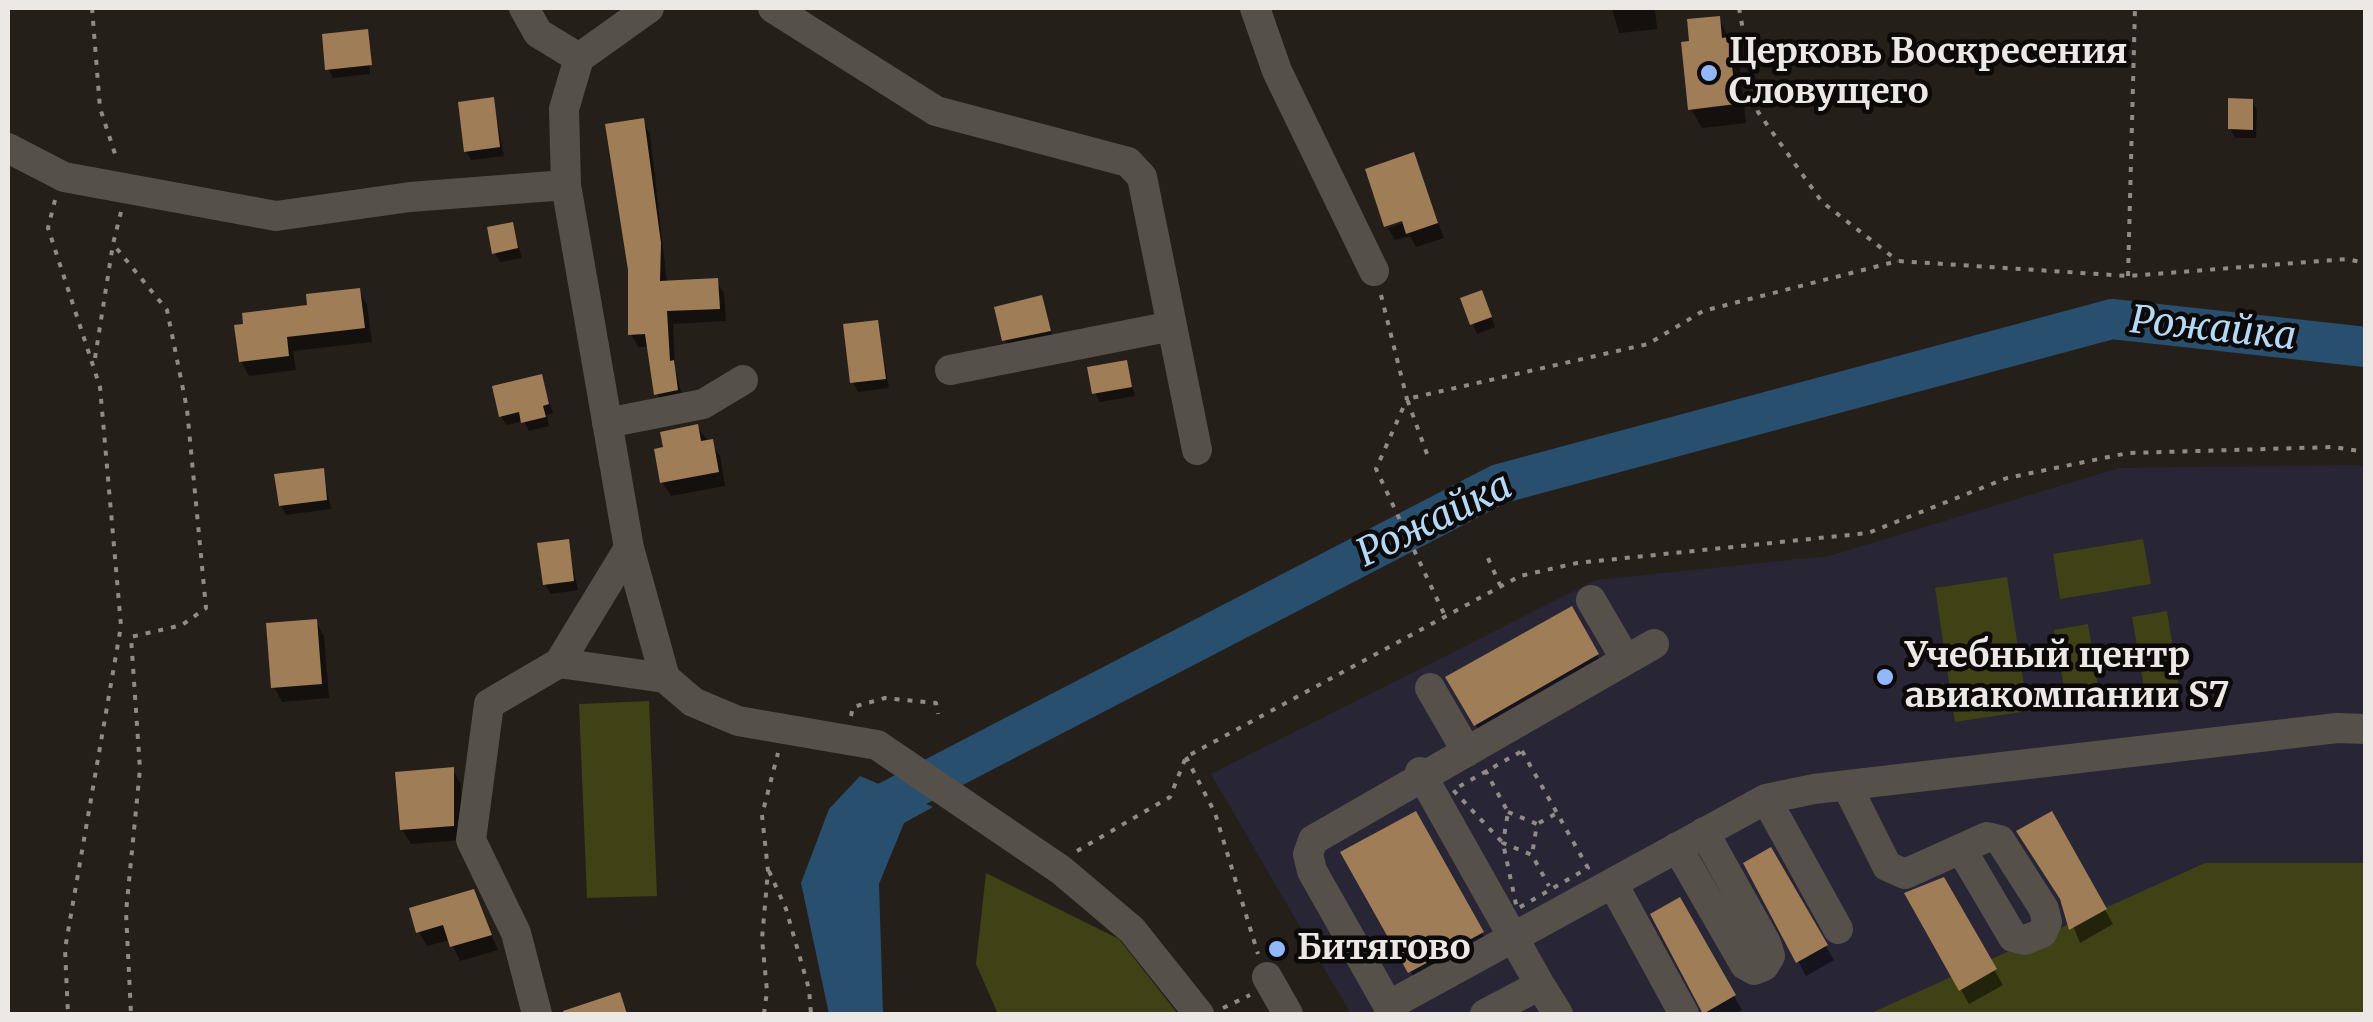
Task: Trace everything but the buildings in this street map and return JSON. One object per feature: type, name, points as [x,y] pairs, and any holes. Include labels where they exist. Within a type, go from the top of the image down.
[{"type":"street","points":[[524,8],[538,33],[579,58]]},
{"type":"street","points":[[649,8],[579,58],[564,109],[566,185],[629,548],[665,678]]},
{"type":"street","points":[[774,8],[936,110],[1128,162],[1142,177],[1198,450]]},
{"type":"street","points":[[1255,8],[1277,71],[1374,271]]},
{"type":"street","points":[[8,148],[64,177],[276,216],[410,197],[566,185]]},
{"type":"street","points":[[950,370],[1172,326]]},
{"type":"street","points":[[607,423],[702,404],[743,380]]},
{"type":"street","points":[[538,1014],[516,933],[471,840],[489,704],[559,663],[629,548]]},
{"type":"street","points":[[1591,600],[1626,660]]},
{"type":"street","points":[[1654,644],[1476,757],[1422,775],[1313,840],[1308,854],[1312,872],[1391,1010],[1514,939],[1557,901],[1612,884],[1766,799],[2337,728],[2366,729]]},
{"type":"street","points":[[559,663],[665,678],[693,702],[738,720],[877,745],[1061,870],[1132,930],[1198,1012]]},
{"type":"street","points":[[1430,688],[1476,757]]},
{"type":"street","points":[[1422,775],[1558,1014]]},
{"type":"street","points":[[1847,786],[1894,871],[1912,875],[1962,850]]},
{"type":"street","points":[[1766,799],[1838,930]]},
{"type":"street","points":[[1612,884],[1684,1014]]},
{"type":"street","points":[[1267,978],[1288,1014]]},
{"type":"street","points":[[1486,1014],[1540,985]]},
{"type":"path","points":[[92,8],[100,108],[126,188],[94,362]]},
{"type":"path","points":[[1739,8],[1758,112],[1822,202],[1898,261]]},
{"type":"path","points":[[2128,276],[2136,8]]},
{"type":"path","points":[[64,177],[48,228],[75,320],[94,362],[107,442],[121,626],[66,949],[68,1014]]},
{"type":"path","points":[[113,244],[167,310],[187,409],[206,608],[182,626],[130,638]]},
{"type":"path","points":[[1406,399],[1648,344],[1702,311],[1898,261],[2128,276],[2347,260],[2366,263]]},
{"type":"path","points":[[1374,271],[1406,399],[1427,454]]},
{"type":"path","points":[[1406,399],[1376,469],[1445,616]]},
{"type":"path","points":[[1061,870],[1077,851],[1170,797],[1186,757],[1500,585],[1578,563],[1868,533],[2007,478],[2128,454],[2334,447],[2366,452]]},
{"type":"path","points":[[1488,558],[1500,585]]},
{"type":"path","points":[[121,626],[130,638],[140,768],[126,912],[132,1014]]},
{"type":"path","points":[[844,740],[853,707],[885,698],[936,703],[938,714]]},
{"type":"path","points":[[764,1014],[768,991],[762,939],[768,871],[762,815],[773,766],[788,730]]},
{"type":"path","points":[[1508,812],[1503,842],[1517,910],[1557,901],[1588,868],[1522,751],[1476,757],[1453,790],[1503,842],[1532,855],[1557,901]]},
{"type":"path","points":[[1186,757],[1215,813],[1267,978],[1231,1007],[1198,1012]]},
{"type":"path","points":[[1476,757],[1508,812],[1538,824],[1557,814]]},
{"type":"path","points":[[1532,855],[1538,824]]},
{"type":"path","points":[[768,871],[786,909],[809,989],[811,1014]]},
{"type":"shaded area","name":"Учебный центр авиакомпании S7","points":[[2365,467],[2365,873],[2326,1014],[1351,1014],[1211,774],[1596,580],[1829,556],[2119,468]]},
{"type":"green space","points":[[2143,539],[2151,584],[2060,599],[2053,554]]},
{"type":"green space","points":[[2007,577],[2028,711],[1955,722],[1935,588]]},
{"type":"green space","points":[[2167,611],[2179,687],[2145,693],[2132,617]]},
{"type":"green space","points":[[2088,624],[2100,698],[2067,704],[2054,630]]},
{"type":"green space","points":[[649,701],[657,896],[587,898],[579,704]]},
{"type":"green space","points":[[2205,863],[2365,863],[2365,1014],[1869,1014]]},
{"type":"green space","points":[[986,873],[1119,939],[1178,1014],[998,1014],[976,964]]},
{"type":"water","points":[[860,776],[933,807],[904,823],[879,884],[883,1014],[829,1014],[801,883],[829,809]]},
{"type":"waterway","name":"Рожайка","points":[[869,832],[877,807],[1499,484],[2112,319],[2366,347]]},
{"type":"place","name":"Церковь Воскресения Словущего","points":[[1709,73]]},
{"type":"place","name":"Учебный центр авиакомпании S7","points":[[1885,677]]},
{"type":"place","name":"Битягово","points":[[1277,949]]}]
